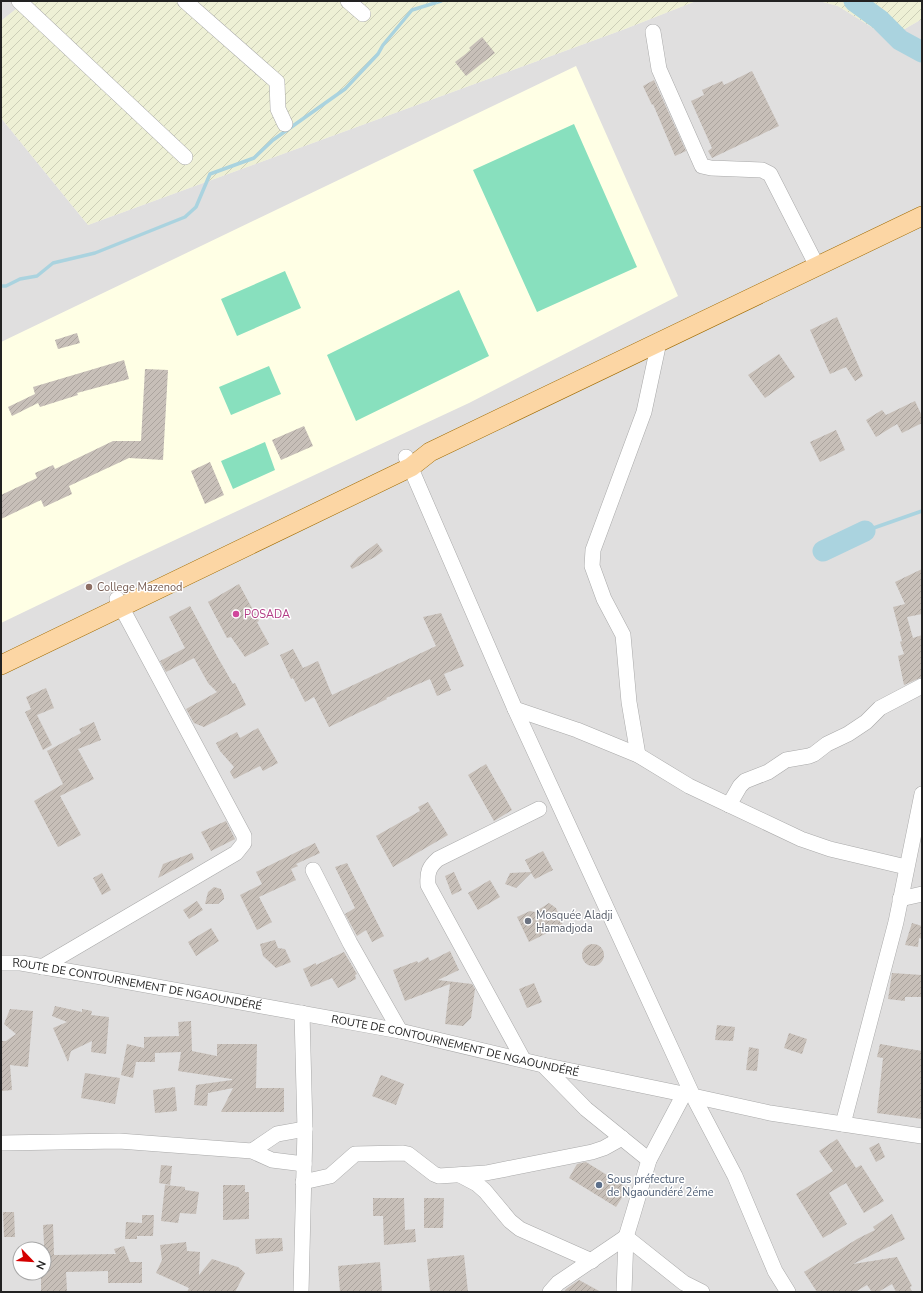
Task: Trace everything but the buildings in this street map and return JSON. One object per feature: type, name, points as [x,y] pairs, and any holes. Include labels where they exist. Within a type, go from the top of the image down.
[{"type":"main road","points":[[1,665],[119,603],[408,462],[922,216]]},
{"type":"main road","points":[[1,654],[119,603]]},
{"type":"street","points":[[19,1],[185,157]]},
{"type":"street","points":[[185,1],[277,82],[278,109],[285,124]]},
{"type":"street","points":[[348,1],[363,14]]},
{"type":"street","points":[[653,32],[659,69],[702,166],[711,168],[762,170],[770,174],[817,266]]},
{"type":"street","points":[[638,755],[629,702],[623,635],[604,599],[592,566],[593,550],[644,412],[659,342]]},
{"type":"street","points":[[408,462],[514,708],[689,1095],[735,1176],[775,1271],[788,1292]]},
{"type":"street","points":[[42,967],[236,853],[244,843],[244,836],[119,603]]},
{"type":"street","points":[[730,805],[740,786],[745,781],[768,772],[786,760],[814,754],[827,744],[848,734],[866,722],[880,708],[922,686]]},
{"type":"street","points":[[514,708],[577,730],[638,755],[689,786],[816,844],[906,867]]},
{"type":"street","points":[[843,1124],[900,899],[922,794]]},
{"type":"street","points":[[523,1059],[428,885],[427,876],[429,867],[438,859],[539,809]]},
{"type":"street","points":[[313,870],[350,943],[400,1031]]},
{"type":"street","points":[[900,899],[922,894]]},
{"type":"street","name":"ROUTE DE CONTOURNEMENT DE NGAOUNDÉRÉ","points":[[1,963],[42,967],[400,1031],[523,1059],[543,1065],[770,1113],[922,1136]]},
{"type":"street","points":[[301,1292],[305,1129],[302,1013]]},
{"type":"street","points":[[543,1065],[586,1109],[649,1160]]},
{"type":"street","points":[[624,1292],[626,1237],[649,1160],[689,1095]]},
{"type":"street","points":[[252,1151],[277,1134],[305,1129]]},
{"type":"street","points":[[303,1182],[330,1176],[355,1154],[408,1154],[434,1174],[460,1175],[486,1173],[592,1152],[604,1148],[622,1138]]},
{"type":"street","points":[[1,1143],[119,1141],[252,1151],[272,1160],[304,1164]]},
{"type":"street","points":[[460,1175],[477,1184],[485,1191],[510,1221],[520,1229],[592,1261]]},
{"type":"street","points":[[550,1292],[558,1284],[626,1237]]},
{"type":"street","points":[[626,1237],[684,1283],[702,1292]]},
{"type":"shaded area","points":[[1,1],[26,1],[1,21]]},
{"type":"shaded area","points":[[26,1],[696,1],[625,29],[88,225],[1,118],[1,21]]},
{"type":"shaded area","points":[[696,1],[819,1],[838,6],[889,38],[922,19],[922,1292],[1,1292],[1,118],[88,225],[625,29]]},
{"type":"shaded area","points":[[819,1],[922,1],[922,19],[889,38],[838,6]]},
{"type":"shaded area","points":[[576,66],[678,296],[469,403],[130,561],[1,623],[1,342]]},
{"type":"green space","points":[[574,124],[637,267],[537,312],[473,170]]},
{"type":"green space","points":[[285,271],[301,308],[237,336],[221,299]]},
{"type":"green space","points":[[459,290],[489,356],[356,421],[327,355]]},
{"type":"green space","points":[[269,366],[281,394],[231,415],[219,387]]},
{"type":"green space","points":[[265,442],[275,470],[233,489],[221,461]]},
{"type":"waterway","points":[[1,286],[6,286],[20,279],[37,276],[53,263],[95,253],[185,217],[196,207],[210,174],[254,158],[273,140],[345,89],[378,54],[383,45],[412,10],[441,1]]},
{"type":"waterway","points":[[854,1],[880,20],[900,40],[922,52]]},
{"type":"waterway","points":[[865,531],[922,511]]},
{"type":"waterway","points":[[823,551],[865,531]]},
{"type":"place","name":"College Mazenod","points":[[89,587]]},
{"type":"place","name":"POSADA","points":[[236,614]]},
{"type":"place","name":"Mosquée Aladji Hamadjoda","points":[[528,921]]},
{"type":"place","name":"Sous préfecture de Ngaoundéré 2éme","points":[[599,1185]]}]
